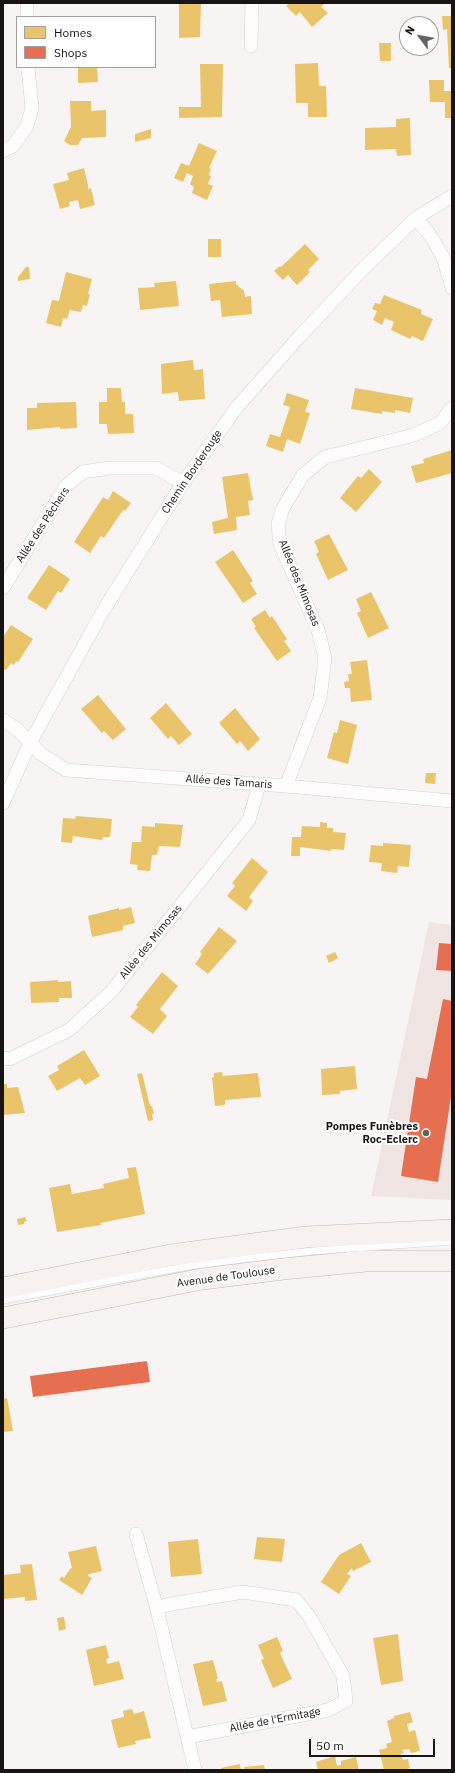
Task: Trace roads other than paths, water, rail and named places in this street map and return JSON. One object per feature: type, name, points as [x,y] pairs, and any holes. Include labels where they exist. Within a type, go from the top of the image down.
[{"type":"main road","points":[[3,1288],[171,1255],[298,1238],[452,1230]]},
{"type":"main road","name":"Avenue de Toulouse","points":[[3,1318],[202,1279],[282,1269],[366,1262],[452,1261]]},
{"type":"street","points":[[26,3],[27,16]]},
{"type":"street","points":[[251,46],[252,3]]},
{"type":"street","points":[[3,151],[13,146],[27,126],[32,108],[28,68]]},
{"type":"street","name":"Chemin Borderouge","points":[[3,804],[30,741],[103,611],[182,484],[237,407],[294,342],[363,269],[416,218],[452,196]]},
{"type":"street","points":[[416,218],[430,235],[443,257],[452,288]]},
{"type":"street","name":"Allée des Mimosas","points":[[286,786],[320,698],[324,658],[318,630],[280,544],[278,524],[283,508],[303,475],[325,457],[414,435],[440,423],[452,408]]},
{"type":"street","name":"Allée des Pêchers","points":[[3,588],[66,486],[83,472],[109,468],[156,468],[182,484]]},
{"type":"street","name":"Allée des Tamaris","points":[[3,720],[30,741],[41,754],[66,770],[286,786],[452,801]]},
{"type":"street","name":"Allée des Mimosas","points":[[3,1058],[10,1059],[69,1030],[111,992],[249,820],[259,785]]},
{"type":"street","points":[[136,1534],[157,1609],[195,1770]]},
{"type":"street","name":"Allée de l'Ermitage","points":[[157,1609],[166,1604],[244,1592],[296,1600],[309,1616],[343,1676],[346,1700],[328,1710],[187,1737]]},
{"type":"lane","points":[[3,1300],[153,1272],[227,1261],[312,1251],[452,1241]]},
{"type":"place","name":"Pompes Funèbres Roc-Eclerc","points":[[426,1133]]}]
